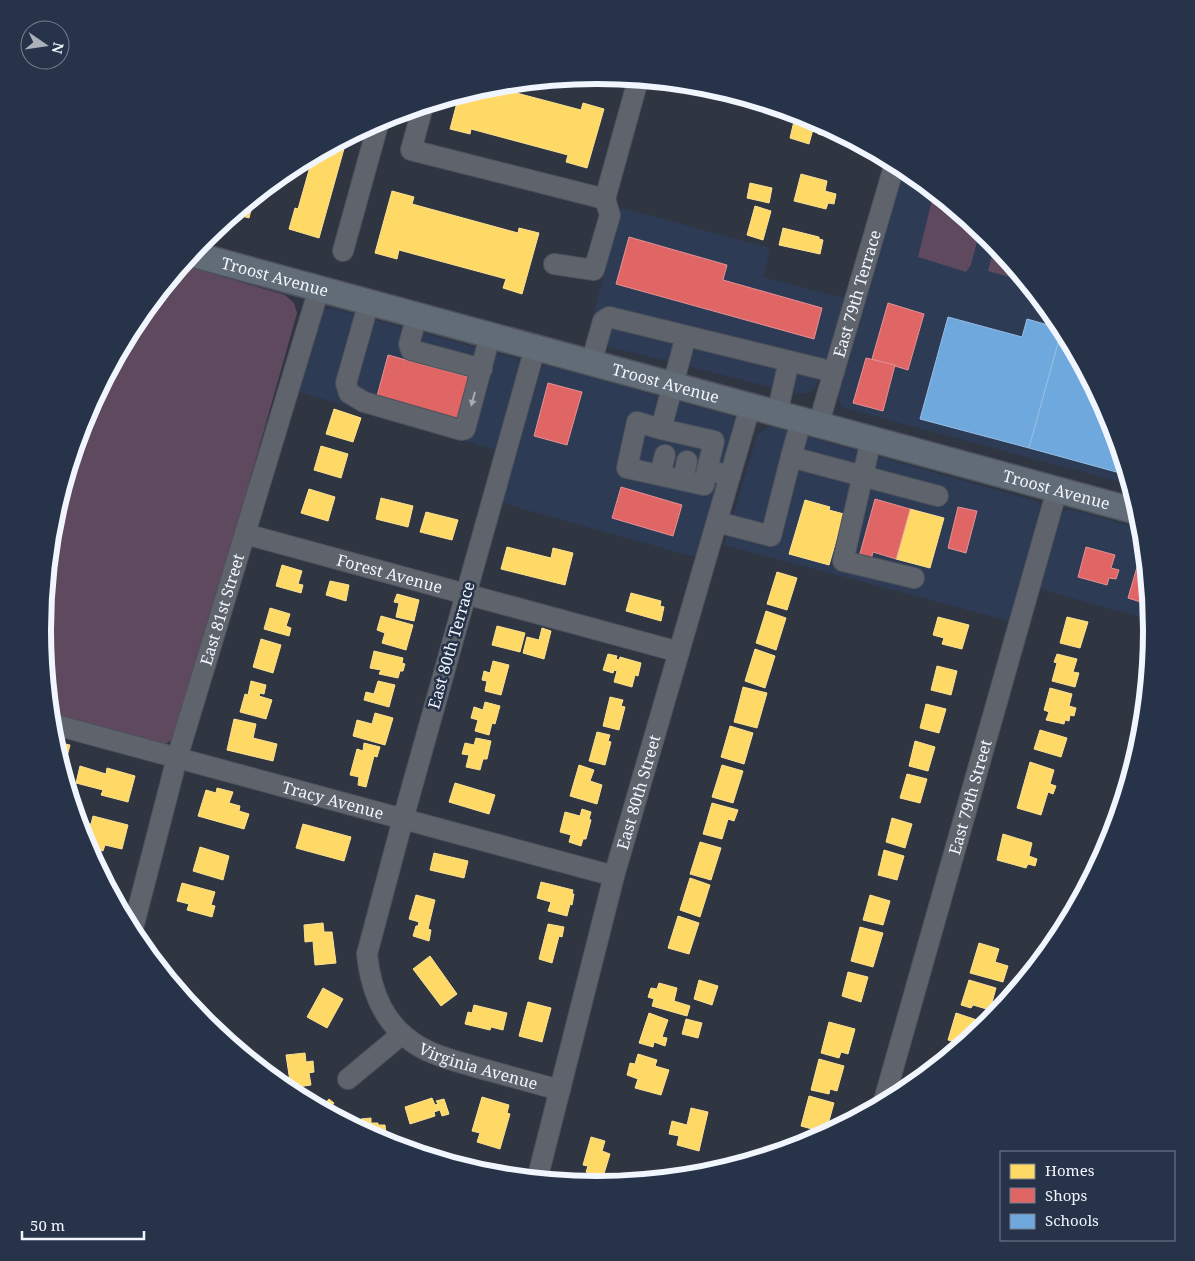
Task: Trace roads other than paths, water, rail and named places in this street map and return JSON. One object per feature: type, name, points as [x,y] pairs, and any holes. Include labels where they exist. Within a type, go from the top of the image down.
[{"type":"main road","name":"Troost Avenue","points":[[200,256],[750,408],[1130,510]]},
{"type":"street","points":[[554,264],[594,270],[610,215],[605,199],[637,85]]},
{"type":"street","points":[[421,113],[411,150],[605,199]]},
{"type":"street","points":[[343,251],[376,132]]},
{"type":"street","name":"East 79th Terrace","points":[[717,522],[772,536],[791,457],[810,423],[834,372],[893,171]]},
{"type":"street","name":"East 81st Street","points":[[135,921],[177,758],[319,289]]},
{"type":"street","points":[[369,302],[346,383],[350,392],[364,402],[461,430],[465,429],[490,336]]},
{"type":"street","points":[[417,316],[409,344],[412,350],[482,369]]},
{"type":"street","points":[[591,364],[604,322],[609,317],[834,372]]},
{"type":"street","points":[[660,475],[667,438],[673,386],[686,336]]},
{"type":"street","name":"East 80th Terrace","points":[[370,943],[535,348]]},
{"type":"street","points":[[777,414],[789,361]]},
{"type":"street","name":"East 80th Street","points":[[539,1173],[614,876],[750,408]]},
{"type":"street","points":[[667,438],[636,422],[626,468],[660,475],[688,455],[714,441],[704,485],[688,455],[667,438]]},
{"type":"street","points":[[871,440],[843,561],[914,578]]},
{"type":"street","points":[[791,457],[938,496]]},
{"type":"street","points":[[707,470],[730,476]]},
{"type":"street","name":"East 79th Street","points":[[886,1095],[1057,490]]},
{"type":"street","name":"Forest Avenue","points":[[245,534],[679,652]]},
{"type":"street","name":"Tracy Avenue","points":[[60,726],[614,876]]},
{"type":"street","name":"Virginia Avenue","points":[[370,943],[367,954],[369,976],[376,998],[387,1017],[402,1034],[420,1048],[441,1057],[560,1090]]},
{"type":"street","name":"Virginia Avenue","points":[[348,1079],[402,1034]]}]
